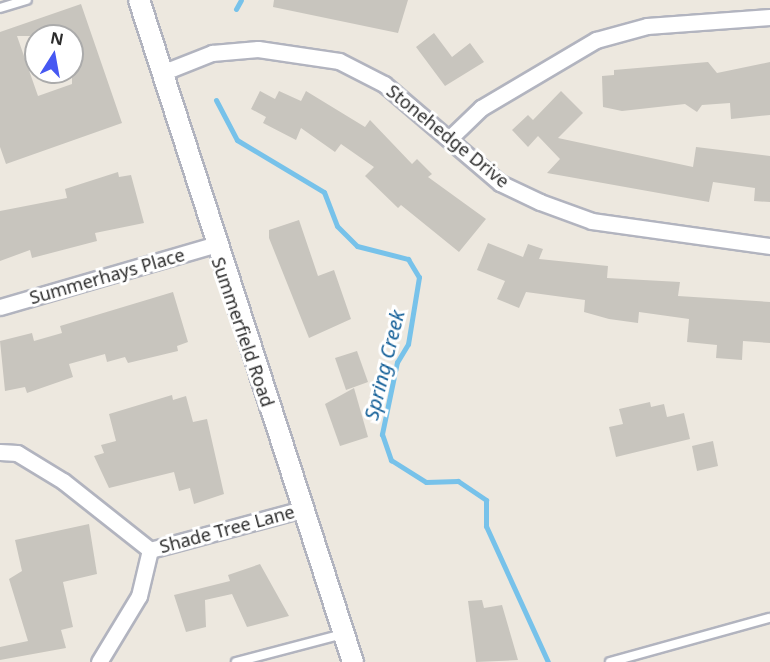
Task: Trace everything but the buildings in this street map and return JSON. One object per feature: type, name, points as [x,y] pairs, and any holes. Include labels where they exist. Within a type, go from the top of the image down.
[{"type":"street","name":"Summerfield Road","points":[[139,0],[164,72],[214,245],[353,662]]},
{"type":"street","points":[[451,137],[481,108],[596,40],[647,26],[770,16]]},
{"type":"street","name":"Stonehedge Drive","points":[[164,72],[212,53],[258,49],[339,61],[384,84],[451,137],[500,183],[592,221],[770,246]]},
{"type":"street","name":"Summerhays Place","points":[[0,307],[214,245]]},
{"type":"street","name":"Shade Tree Lane","points":[[0,452],[17,453],[63,481],[150,550]]},
{"type":"street","name":"Shade Tree Lane","points":[[150,550],[303,509]]},
{"type":"street","name":"Shade Tree Lane","points":[[99,662],[140,596],[150,550]]},
{"type":"lane","points":[[0,8],[27,0]]},
{"type":"lane","points":[[610,662],[769,618]]},
{"type":"lane","points":[[236,662],[345,634]]},
{"type":"waterway","name":"Spring Creek","points":[[236,9],[241,0]]},
{"type":"waterway","name":"Spring Creek","points":[[216,100],[237,140],[324,192],[337,226],[357,246],[408,259],[419,277],[408,344],[397,362],[382,434],[391,460],[426,482],[458,481],[486,500],[486,526],[548,662]]}]
